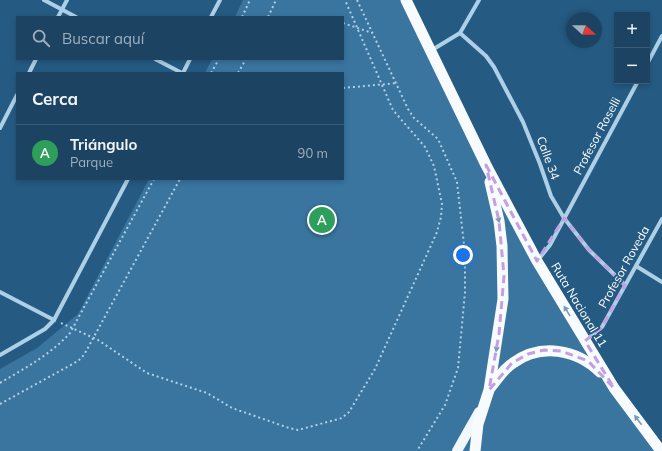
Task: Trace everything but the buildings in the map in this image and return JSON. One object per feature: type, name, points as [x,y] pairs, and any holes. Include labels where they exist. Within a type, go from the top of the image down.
[{"type":"highway","points":[[406,0],[432,50],[486,165],[499,221],[504,276],[503,299],[489,390],[478,424],[475,451]]},
{"type":"highway","name":"Ruta Nacional 11","points":[[486,165],[537,261],[585,341],[614,388],[662,451]]},
{"type":"highway","points":[[489,390],[512,363],[528,354],[544,350],[561,351],[588,361],[614,388]]},
{"type":"main road","points":[[457,451],[489,390]]},
{"type":"street","points":[[44,0],[74,16]]},
{"type":"street","points":[[59,16],[67,0]]},
{"type":"street","points":[[212,16],[220,0]]},
{"type":"street","points":[[432,50],[460,33],[479,0]]},
{"type":"street","name":"Calle 34","points":[[460,33],[486,56],[494,67],[523,122],[540,164],[550,196],[564,218],[589,250],[625,285]]},
{"type":"street","points":[[650,58],[662,36]]},
{"type":"street","points":[[30,72],[36,60]]},
{"type":"street","points":[[157,60],[180,72]]},
{"type":"street","points":[[183,72],[189,60]]},
{"type":"street","name":"Profesor Roselli","points":[[537,261],[550,245],[636,84]]},
{"type":"street","points":[[0,128],[16,97]]},
{"type":"street","points":[[0,355],[45,329],[54,320],[127,180]]},
{"type":"street","name":"Profesor Roveda","points":[[585,341],[602,327],[662,219]]},
{"type":"street","points":[[636,266],[662,282]]},
{"type":"street","points":[[0,292],[54,320]]},
{"type":"path","points":[[242,16],[250,0]]},
{"type":"path","points":[[268,16],[276,0]]},
{"type":"path","points":[[54,320],[94,337],[147,373],[207,393],[232,408],[289,428],[298,430],[342,418],[350,412],[378,362],[428,252],[441,217],[442,204],[434,166],[425,147],[393,110],[345,0]]},
{"type":"path","points":[[357,0],[414,118],[438,139],[457,182],[465,254],[465,292],[458,368],[445,405],[417,451]]},
{"type":"path","points":[[344,23],[373,34]]},
{"type":"path","points":[[212,72],[218,60]]},
{"type":"path","points":[[239,72],[245,60]]},
{"type":"path","points":[[344,88],[398,83]]},
{"type":"path","points":[[0,383],[59,346],[73,328],[153,180]]},
{"type":"path","points":[[0,404],[78,361],[84,355],[179,180]]},
{"type":"highlighted area","points":[[486,165],[537,261],[564,218],[589,250],[625,285],[602,327],[585,341],[614,388],[588,361],[561,351],[544,350],[528,354],[512,363],[489,390],[499,334],[504,276],[499,221]]},
{"type":"shaded area","points":[[243,0],[406,0],[537,261],[662,451],[0,451],[0,369],[37,348],[78,314],[148,180],[344,180],[344,72],[206,72],[212,60],[344,60],[344,16],[235,16]]},
{"type":"place","name":"Triángulo","points":[[322,220]]}]
